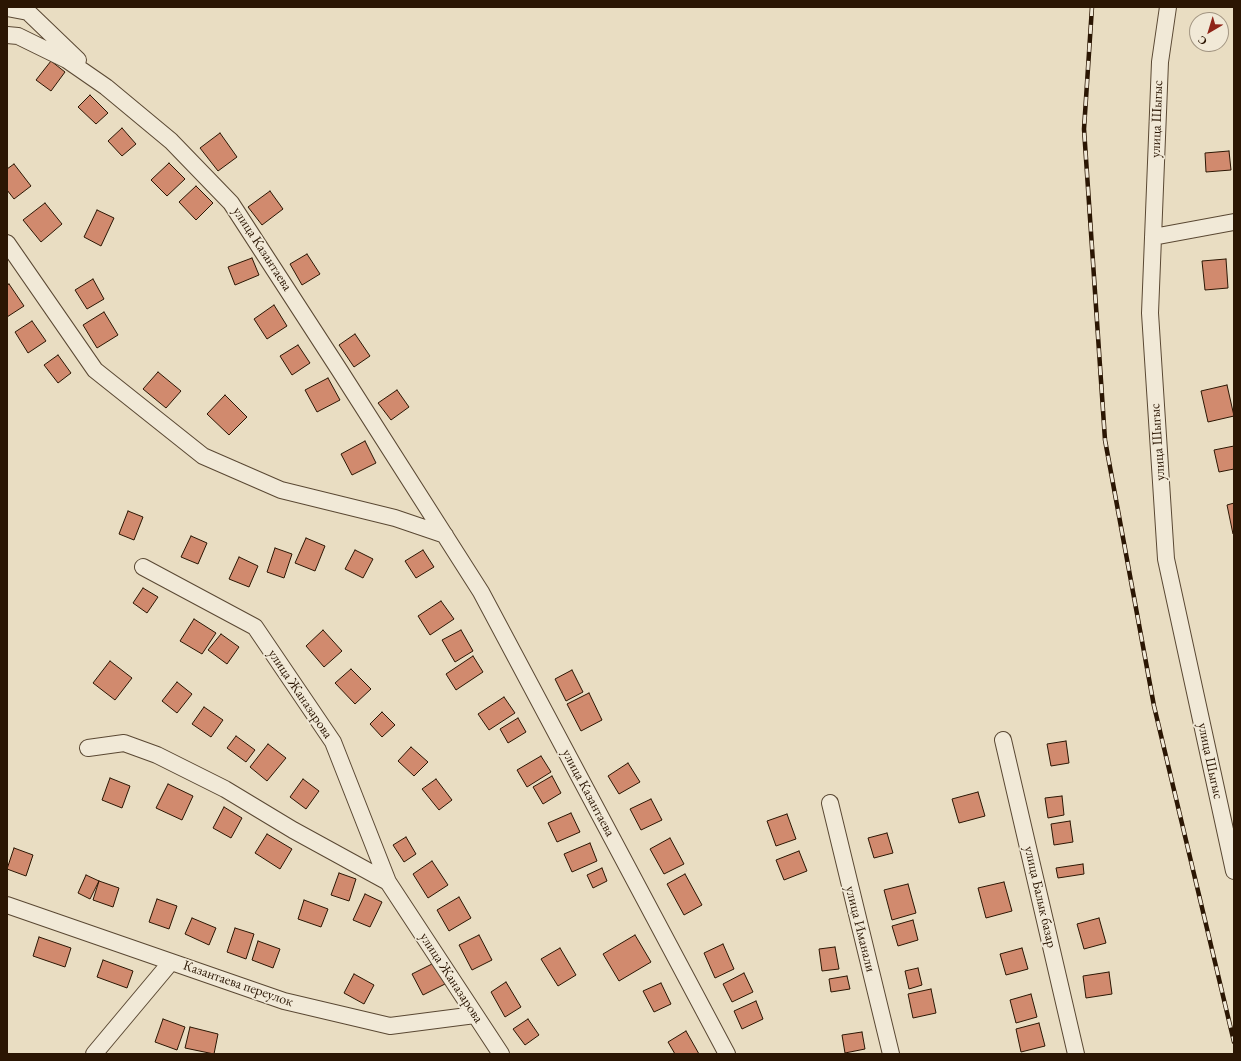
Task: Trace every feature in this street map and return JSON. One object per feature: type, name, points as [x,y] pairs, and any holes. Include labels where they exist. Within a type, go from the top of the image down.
[{"type":"street","name":"улица Шыгыс","points":[[1168,7],[1160,62],[1150,313],[1166,559],[1234,871]]},
{"type":"street","points":[[7,8],[28,12],[106,87]]},
{"type":"street","name":"улица Казантаева","points":[[7,35],[18,36],[67,60],[106,87],[171,141],[232,203],[481,592],[727,1054]]},
{"type":"street","points":[[1153,237],[1234,222]]},
{"type":"street","points":[[7,243],[95,370],[203,456],[282,490],[396,518],[445,535]]},
{"type":"street","name":"улица Жаназарова","points":[[143,567],[255,627],[333,742],[388,882],[501,1054]]},
{"type":"street","name":"улица Балык базар","points":[[1003,740],[1076,1054]]},
{"type":"street","name":"улица Жаназарова","points":[[88,748],[124,743],[158,755],[225,789],[293,830],[388,882]]},
{"type":"street","name":"улица Иманали","points":[[830,803],[891,1054]]},
{"type":"street","name":"Казантаева переулок","points":[[7,905],[284,1001],[390,1026],[475,1015]]},
{"type":"street","points":[[94,1054],[172,962]]},
{"type":"building","points":[[51,61],[65,72],[51,91],[36,80]]},
{"type":"building","points":[[90,95],[108,113],[96,124],[78,107]]},
{"type":"building","points":[[122,128],[136,144],[122,156],[108,141]]},
{"type":"building","points":[[220,133],[237,157],[218,171],[200,148]]},
{"type":"building","points":[[1229,151],[1231,170],[1206,172],[1205,153]]},
{"type":"building","points":[[169,163],[185,179],[167,196],[151,180]]},
{"type":"building","points":[[14,164],[31,186],[14,199],[7,190],[7,169]]},
{"type":"building","points":[[196,186],[213,203],[196,220],[179,202]]},
{"type":"building","points":[[270,191],[283,209],[262,225],[248,207]]},
{"type":"building","points":[[45,203],[62,224],[41,242],[23,220]]},
{"type":"building","points":[[97,210],[114,218],[101,246],[84,237]]},
{"type":"building","points":[[307,254],[320,274],[302,285],[290,264]]},
{"type":"building","points":[[252,258],[259,275],[235,285],[228,267]]},
{"type":"building","points":[[1226,259],[1228,288],[1205,290],[1202,261]]},
{"type":"building","points":[[93,279],[104,299],[87,309],[75,290]]},
{"type":"building","points":[[9,284],[24,306],[7,317],[7,285]]},
{"type":"building","points":[[274,305],[287,326],[267,339],[254,319]]},
{"type":"building","points":[[104,312],[118,335],[97,348],[83,325]]},
{"type":"building","points":[[32,321],[46,341],[28,353],[15,332]]},
{"type":"building","points":[[355,334],[370,356],[354,367],[339,345]]},
{"type":"building","points":[[298,345],[310,363],[292,375],[280,356]]},
{"type":"building","points":[[58,355],[71,373],[58,383],[44,365]]},
{"type":"building","points":[[158,372],[181,391],[166,408],[143,389]]},
{"type":"building","points":[[328,378],[340,400],[317,412],[305,390]]},
{"type":"building","points":[[1227,385],[1234,416],[1208,422],[1201,391]]},
{"type":"building","points":[[397,390],[409,407],[391,420],[378,403]]},
{"type":"building","points":[[225,395],[247,417],[229,435],[207,414]]},
{"type":"building","points":[[365,441],[376,463],[352,475],[341,454]]},
{"type":"building","points":[[1234,446],[1234,469],[1219,472],[1214,450]]},
{"type":"building","points":[[1234,503],[1234,534],[1233,534],[1227,505]]},
{"type":"building","points":[[128,511],[143,517],[134,540],[119,534]]},
{"type":"building","points":[[191,536],[207,543],[198,564],[181,557]]},
{"type":"building","points":[[306,538],[325,546],[315,571],[295,563]]},
{"type":"building","points":[[275,548],[292,554],[284,578],[267,572]]},
{"type":"building","points":[[355,550],[373,559],[363,578],[345,569]]},
{"type":"building","points":[[423,550],[434,567],[416,578],[405,561]]},
{"type":"building","points":[[239,557],[258,566],[249,587],[229,579]]},
{"type":"building","points":[[143,588],[158,597],[147,613],[133,603]]},
{"type":"building","points":[[441,601],[454,619],[430,635],[418,616]]},
{"type":"building","points":[[194,619],[216,633],[202,654],[180,641]]},
{"type":"building","points":[[323,630],[342,651],[324,667],[306,646]]},
{"type":"building","points":[[461,630],[473,651],[455,662],[442,640]]},
{"type":"building","points":[[221,634],[239,647],[227,664],[208,650]]},
{"type":"building","points":[[473,656],[483,672],[456,690],[446,674]]},
{"type":"building","points":[[110,661],[132,678],[115,700],[93,683]]},
{"type":"building","points":[[351,669],[371,689],[355,704],[335,683]]},
{"type":"building","points":[[572,670],[583,692],[566,701],[555,679]]},
{"type":"building","points":[[177,682],[192,694],[177,713],[162,701]]},
{"type":"building","points":[[589,693],[602,720],[581,731],[567,704]]},
{"type":"building","points":[[504,697],[515,713],[489,730],[478,714]]},
{"type":"building","points":[[204,707],[223,720],[211,737],[192,724]]},
{"type":"building","points":[[382,712],[395,725],[382,737],[370,724]]},
{"type":"building","points":[[518,718],[526,732],[508,743],[500,729]]},
{"type":"building","points":[[236,736],[255,750],[246,762],[227,748]]},
{"type":"building","points":[[1066,741],[1069,763],[1051,766],[1047,744]]},
{"type":"building","points":[[268,744],[286,758],[267,781],[250,767]]},
{"type":"building","points":[[411,747],[428,762],[414,776],[398,761]]},
{"type":"building","points":[[541,756],[551,772],[527,787],[517,770]]},
{"type":"building","points":[[628,763],[640,782],[619,794],[608,776]]},
{"type":"building","points":[[552,776],[561,793],[543,804],[533,787]]},
{"type":"building","points":[[110,778],[130,786],[122,808],[102,800]]},
{"type":"building","points":[[303,779],[319,791],[306,809],[290,797]]},
{"type":"building","points":[[436,779],[452,800],[439,810],[422,789]]},
{"type":"building","points":[[168,784],[193,796],[182,820],[156,808]]},
{"type":"building","points":[[978,792],[985,816],[959,823],[952,799]]},
{"type":"building","points":[[1062,796],[1064,815],[1048,818],[1045,798]]},
{"type":"building","points":[[651,799],[662,820],[641,830],[630,809]]},
{"type":"building","points":[[224,807],[242,818],[231,838],[213,828]]},
{"type":"building","points":[[571,813],[580,832],[557,842],[548,823]]},
{"type":"building","points":[[787,814],[796,839],[776,846],[767,821]]},
{"type":"building","points":[[1070,821],[1073,842],[1054,845],[1051,824]]},
{"type":"building","points":[[887,833],[893,853],[874,858],[868,838]]},
{"type":"building","points":[[267,834],[292,849],[280,869],[255,853]]},
{"type":"building","points":[[406,837],[416,854],[404,862],[393,845]]},
{"type":"building","points":[[670,838],[684,864],[664,874],[650,849]]},
{"type":"building","points":[[590,843],[597,861],[572,872],[564,854]]},
{"type":"building","points":[[14,848],[33,855],[26,876],[7,869]]},
{"type":"building","points":[[799,851],[807,871],[784,880],[776,860]]},
{"type":"building","points":[[432,861],[448,885],[428,898],[413,874]]},
{"type":"building","points":[[1083,864],[1084,874],[1058,878],[1056,868]]},
{"type":"building","points":[[602,868],[607,881],[593,888],[587,875]]},
{"type":"building","points":[[339,873],[356,879],[349,901],[331,895]]},
{"type":"building","points":[[685,874],[702,905],[684,915],[667,884]]},
{"type":"building","points":[[86,875],[99,881],[90,899],[78,893]]},
{"type":"building","points":[[99,881],[119,888],[113,907],[93,900]]},
{"type":"building","points":[[1004,882],[1012,911],[986,918],[978,888]]},
{"type":"building","points":[[908,884],[916,913],[892,920],[884,890]]},
{"type":"building","points":[[365,894],[382,902],[370,927],[353,920]]},
{"type":"building","points":[[459,897],[471,918],[449,931],[437,910]]},
{"type":"building","points":[[157,899],[177,906],[169,929],[149,922]]},
{"type":"building","points":[[304,900],[328,909],[321,927],[298,919]]},
{"type":"building","points":[[192,918],[216,928],[209,945],[185,934]]},
{"type":"building","points":[[1099,918],[1106,943],[1084,949],[1077,924]]},
{"type":"building","points":[[913,920],[918,940],[898,946],[892,926]]},
{"type":"building","points":[[235,928],[254,934],[246,959],[227,952]]},
{"type":"building","points":[[479,935],[492,960],[472,970],[459,945]]},
{"type":"building","points":[[635,935],[651,962],[619,981],[603,954]]},
{"type":"building","points":[[39,937],[71,948],[65,967],[33,956]]},
{"type":"building","points":[[258,941],[280,949],[273,968],[252,960]]},
{"type":"building","points":[[723,944],[734,969],[715,978],[704,953]]},
{"type":"building","points":[[835,947],[839,969],[822,971],[819,949]]},
{"type":"building","points":[[560,948],[576,975],[558,986],[541,959]]},
{"type":"building","points":[[1022,948],[1028,969],[1006,975],[1000,954]]},
{"type":"building","points":[[103,960],[133,971],[127,988],[97,977]]},
{"type":"building","points":[[436,962],[447,983],[423,995],[412,974]]},
{"type":"building","points":[[918,968],[922,985],[909,989],[905,971]]},
{"type":"building","points":[[1109,972],[1112,994],[1086,998],[1083,976]]},
{"type":"building","points":[[744,973],[753,992],[732,1002],[723,984]]},
{"type":"building","points":[[354,974],[374,985],[364,1004],[344,993]]},
{"type":"building","points":[[847,976],[850,989],[831,992],[829,979]]},
{"type":"building","points":[[506,982],[521,1007],[505,1017],[491,992]]},
{"type":"building","points":[[661,983],[671,1004],[654,1012],[643,991]]},
{"type":"building","points":[[931,989],[936,1013],[913,1018],[908,994]]},
{"type":"building","points":[[1031,994],[1037,1017],[1016,1023],[1010,1000]]},
{"type":"building","points":[[756,1001],[763,1019],[742,1029],[734,1011]]},
{"type":"building","points":[[163,1019],[185,1027],[177,1050],[155,1042]]},
{"type":"building","points":[[528,1019],[539,1035],[525,1045],[513,1029]]},
{"type":"building","points":[[1039,1023],[1045,1046],[1021,1052],[1016,1029]]},
{"type":"building","points":[[190,1027],[218,1034],[214,1054],[185,1048]]},
{"type":"building","points":[[686,1031],[699,1054],[675,1054],[668,1042]]},
{"type":"building","points":[[862,1032],[865,1049],[845,1053],[842,1035]]},
{"type":"railway","points":[[1092,7],[1084,129],[1105,440],[1154,706],[1234,1042]]}]
